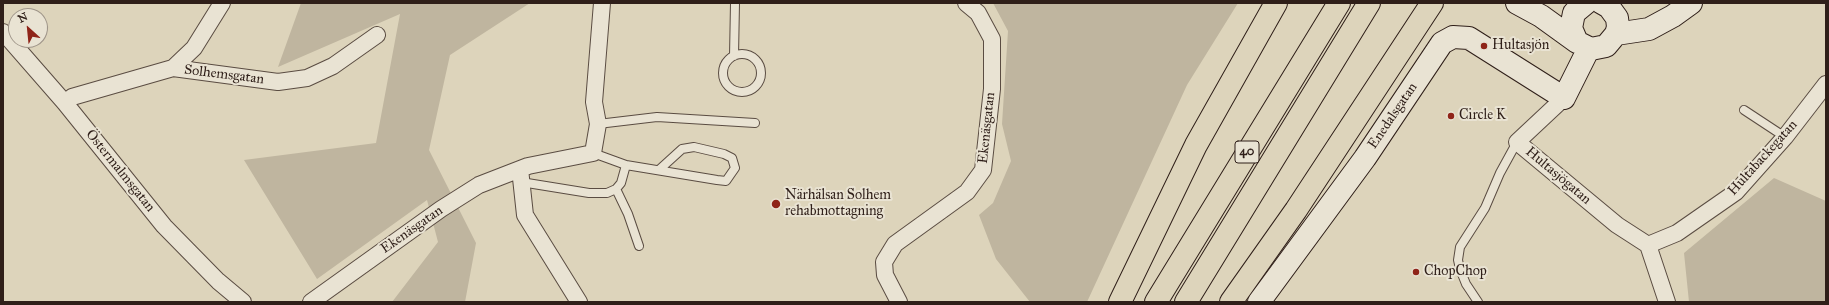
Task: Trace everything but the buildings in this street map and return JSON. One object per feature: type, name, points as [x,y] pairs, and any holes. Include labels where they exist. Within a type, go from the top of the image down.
[{"type":"highway","points":[[1120,302],[1196,145],[1276,3]]},
{"type":"highway","name":"40","points":[[1156,302],[1339,3]]},
{"type":"highway","name":"40","points":[[1186,302],[1369,3]]},
{"type":"highway","points":[[1231,302],[1296,210],[1427,11],[1441,3]]},
{"type":"street","points":[[174,68],[194,48],[222,3]]},
{"type":"street","points":[[593,153],[598,124],[594,102],[602,3]]},
{"type":"street","name":"Ekenäsgatan","points":[[899,302],[885,275],[884,262],[895,244],[967,192],[983,170],[992,89],[992,39],[978,13],[966,3]]},
{"type":"street","points":[[1516,3],[1541,16],[1583,45],[1599,48],[1606,46],[1616,34],[1618,26],[1611,6]]},
{"type":"street","points":[[1583,45],[1571,28],[1574,13],[1586,3]]},
{"type":"street","points":[[1616,34],[1649,29],[1673,16],[1691,3]]},
{"type":"street","name":"Östermalmsgatan","points":[[3,32],[65,103],[164,226],[218,281],[244,302]]},
{"type":"street","name":"Solhemsgatan","points":[[65,103],[72,97],[174,68],[278,82],[306,78],[333,66],[377,35]]},
{"type":"street","name":"Enedalsgatan","points":[[1259,302],[1365,158],[1442,43],[1448,39],[1459,36],[1469,38],[1564,98]]},
{"type":"street","name":"Hultasjögatan","points":[[1583,45],[1564,98],[1517,142],[1617,225],[1648,245]]},
{"type":"street","name":"Hultabackegatan","points":[[1648,245],[1677,233],[1736,192],[1785,137],[1826,84]]},
{"type":"street","name":"Ekenäsgatan","points":[[311,302],[441,209],[479,185],[520,176],[593,153]]},
{"type":"street","points":[[520,176],[524,215],[579,302]]},
{"type":"street","points":[[1648,245],[1667,302]]},
{"type":"lane","points":[[734,56],[746,54],[752,57],[760,66],[761,72],[758,84],[748,91],[735,91],[725,83],[723,77],[725,64],[734,56],[735,3]]},
{"type":"lane","points":[[1744,110],[1785,137]]},
{"type":"lane","points":[[598,124],[657,117],[755,123]]},
{"type":"lane","points":[[1478,302],[1466,284],[1460,269],[1458,260],[1460,248],[1485,208],[1500,173],[1517,142]]},
{"type":"lane","points":[[593,153],[626,165],[660,169],[726,181],[732,175],[735,168],[732,158],[724,154],[694,147],[682,149],[660,169]]},
{"type":"lane","points":[[520,176],[589,193],[607,193],[616,189],[621,182],[626,165]]},
{"type":"lane","points":[[616,189],[628,214],[639,246]]},
{"type":"shaded area","points":[[301,3],[530,3],[450,55],[429,150],[476,243],[465,302],[392,302],[438,242],[427,200],[317,279],[244,160],[376,143],[400,14],[278,67]]},
{"type":"shaded area","points":[[993,3],[1238,3],[1187,85],[1087,302],[1030,302],[996,259],[979,215],[993,203],[1011,161],[1002,124],[1008,31]]},
{"type":"shaded area","points":[[1774,178],[1826,201],[1826,302],[1689,302],[1684,253]]},
{"type":"place","name":"Hultasjön","points":[[1484,46]]},
{"type":"place","name":"Circle K","points":[[1451,116]]},
{"type":"place","name":"Närhälsan Solhem rehabmottagning","points":[[776,204]]},
{"type":"place","name":"ChopChop","points":[[1416,272]]}]
